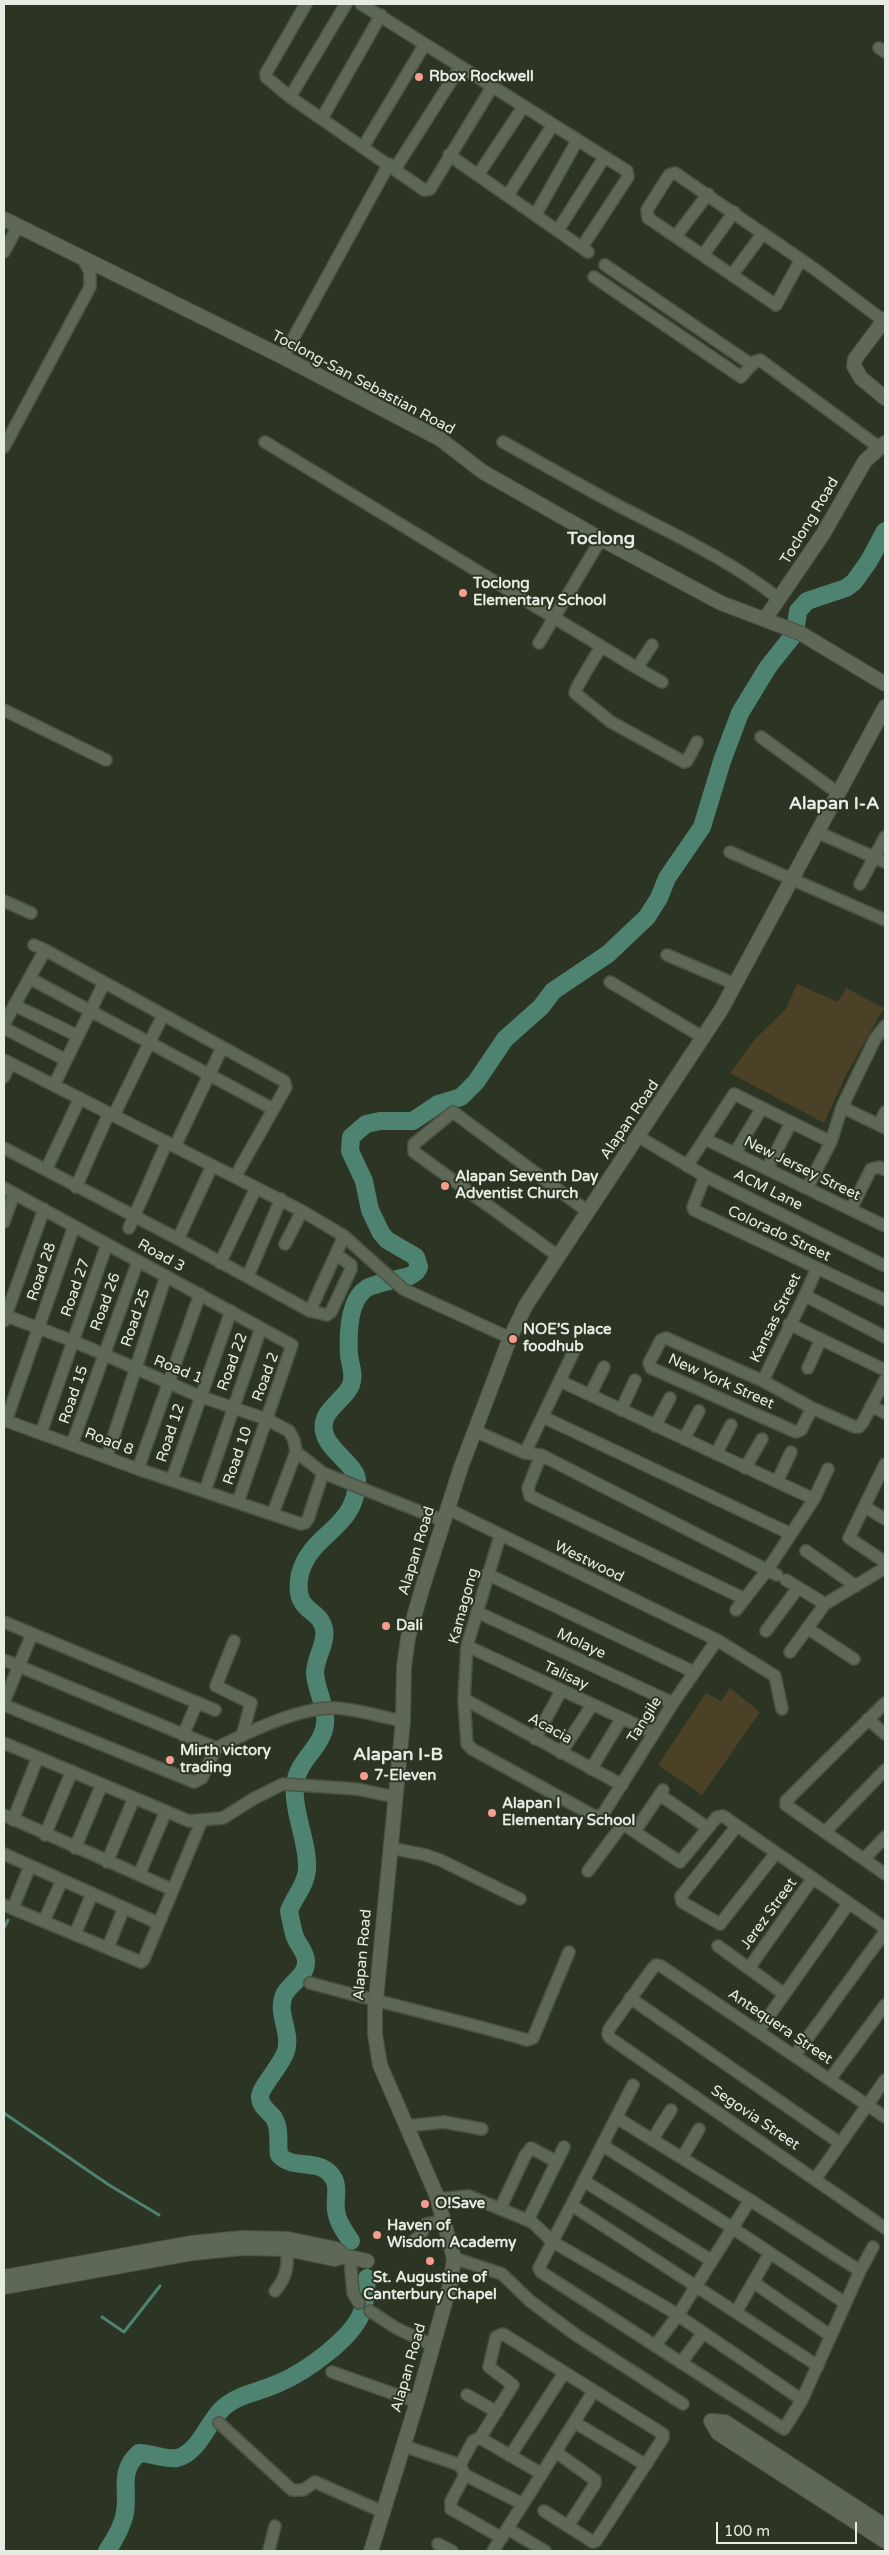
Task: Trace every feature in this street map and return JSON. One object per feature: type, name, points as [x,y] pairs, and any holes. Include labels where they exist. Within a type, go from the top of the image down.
[{"type":"street","points":[[306,4],[266,73],[268,81],[424,190],[428,190],[492,87]]},
{"type":"street","points":[[290,97],[346,4]]},
{"type":"street","points":[[361,4],[552,126],[627,171],[628,177],[585,249],[449,155]]},
{"type":"street","points":[[322,118],[381,15]]},
{"type":"street","points":[[363,147],[425,44]]},
{"type":"street","points":[[283,357],[392,167],[460,67]]},
{"type":"street","points":[[478,175],[523,107]]},
{"type":"street","points":[[508,195],[552,126]]},
{"type":"street","points":[[536,214],[577,141]]},
{"type":"street","points":[[558,230],[604,158]]},
{"type":"street","points":[[800,261],[776,305],[648,218],[646,210],[669,175],[675,173],[734,212],[885,320],[858,355],[854,366],[861,378],[885,398]]},
{"type":"street","points":[[676,236],[708,194]]},
{"type":"street","points":[[703,255],[734,212]]},
{"type":"street","name":"Toclong-San Sebastian Road","points":[[4,219],[283,357],[440,439],[483,472],[601,539],[721,603],[793,630],[885,684]]},
{"type":"street","points":[[4,252],[18,226]]},
{"type":"street","points":[[732,275],[764,233]]},
{"type":"street","points":[[4,448],[90,287],[90,272],[82,258]]},
{"type":"street","points":[[605,265],[752,365]]},
{"type":"street","points":[[594,277],[738,375],[744,376],[752,365],[760,360],[883,446]]},
{"type":"street","points":[[265,442],[601,647],[662,682]]},
{"type":"street","points":[[503,442],[600,497],[705,550],[758,582],[779,599]]},
{"type":"street","name":"Toclong Road","points":[[765,619],[823,534],[865,461],[883,446]]},
{"type":"street","points":[[539,643],[601,539]]},
{"type":"street","points":[[637,668],[652,645]]},
{"type":"street","points":[[601,647],[587,675],[576,686],[575,694],[611,722],[684,762],[687,761],[697,742]]},
{"type":"street","name":"Alapan Road","points":[[370,2551],[404,2446],[451,2281],[459,2260],[438,2199],[380,2065],[375,2034],[375,2001],[403,1721],[404,1667],[408,1638],[446,1515],[475,1431],[510,1338],[526,1305],[704,1038],[885,707]]},
{"type":"street","points":[[4,710],[106,760]]},
{"type":"street","points":[[761,737],[838,793]]},
{"type":"street","points":[[817,832],[885,862]]},
{"type":"street","points":[[860,884],[885,837]]},
{"type":"street","points":[[730,852],[790,880],[885,920]]},
{"type":"street","points":[[4,901],[31,913]]},
{"type":"street","points":[[4,1024],[29,978],[40,948],[284,1081],[286,1087],[235,1177]]},
{"type":"street","points":[[667,955],[735,984]]},
{"type":"street","points":[[29,978],[210,1073],[273,1109]]},
{"type":"street","points":[[610,982],[704,1038]]},
{"type":"street","points":[[54,1085],[104,983]]},
{"type":"street","points":[[14,1005],[78,1036]]},
{"type":"street","points":[[76,1187],[111,1114],[163,1015]]},
{"type":"street","points":[[807,1188],[831,1142],[842,1107],[875,1039],[885,1026]]},
{"type":"street","points":[[4,1028],[66,1060]]},
{"type":"street","points":[[131,1222],[222,1048]]},
{"type":"street","points":[[4,1077],[7,1062],[281,1200],[344,1236],[402,1289],[510,1338]]},
{"type":"street","points":[[687,1166],[734,1094],[831,1142]]},
{"type":"street","points":[[46,1170],[80,1098]]},
{"type":"street","points":[[842,1107],[882,1127],[885,1112]]},
{"type":"street","points":[[735,1153],[762,1108]]},
{"type":"street","points":[[558,1256],[414,1152],[414,1144],[453,1112],[588,1211]]},
{"type":"street","points":[[767,1169],[791,1123]]},
{"type":"street","name":"ACM Lane","points":[[639,1137],[705,1176],[885,1266]]},
{"type":"street","name":"New Jersey Street","points":[[705,1139],[884,1223]]},
{"type":"street","points":[[4,1148],[76,1187],[131,1222],[178,1239],[220,1264],[248,1276],[310,1311],[327,1315],[352,1269],[351,1265],[337,1255]]},
{"type":"street","points":[[178,1239],[212,1166]]},
{"type":"street","points":[[852,1209],[871,1169],[879,1167],[885,1170]]},
{"type":"street","name":"Colorado Street","points":[[705,1176],[693,1206],[694,1210],[885,1300]]},
{"type":"street","points":[[220,1264],[256,1188]]},
{"type":"street","name":"Road 3","points":[[4,1222],[9,1191],[292,1345]]},
{"type":"street","points":[[248,1276],[281,1200]]},
{"type":"street","points":[[4,1318],[44,1209]]},
{"type":"street","points":[[285,1244],[302,1211]]},
{"type":"street","name":"Road 28","points":[[5,1421],[74,1226]]},
{"type":"street","points":[[310,1311],[344,1236]]},
{"type":"street","name":"Road 27","points":[[41,1433],[107,1244]]},
{"type":"street","name":"Road 26","points":[[103,1355],[138,1260]]},
{"type":"street","name":"Kansas Street","points":[[763,1381],[790,1324],[806,1296],[817,1268]]},
{"type":"street","name":"Road 25","points":[[107,1456],[166,1276]]},
{"type":"street","points":[[138,1469],[200,1294]]},
{"type":"street","points":[[806,1296],[885,1337]]},
{"type":"street","name":"Road 12","points":[[172,1479],[199,1396],[231,1311]]},
{"type":"street","name":"Road 1","points":[[4,1318],[73,1341],[199,1396],[266,1419],[288,1430],[294,1440],[296,1452]]},
{"type":"street","points":[[790,1324],[885,1370]]},
{"type":"street","name":"Road 22","points":[[233,1407],[261,1328]]},
{"type":"street","name":"New York Street","points":[[812,1408],[801,1430],[796,1432],[651,1368],[649,1363],[661,1340],[666,1338],[763,1381],[812,1408],[855,1427],[859,1427],[863,1422],[871,1406]]},
{"type":"street","points":[[808,1368],[821,1339]]},
{"type":"street","name":"Road 2","points":[[266,1419],[292,1345]]},
{"type":"street","points":[[525,1453],[573,1352]]},
{"type":"street","name":"Road 15","points":[[72,1444],[103,1355]]},
{"type":"street","points":[[590,1393],[604,1367]]},
{"type":"street","points":[[621,1410],[635,1380]]},
{"type":"street","points":[[885,1380],[871,1406],[885,1413]]},
{"type":"street","points":[[560,1381],[590,1393],[684,1440],[814,1499]]},
{"type":"street","points":[[655,1426],[670,1398]]},
{"type":"street","points":[[205,1490],[233,1407]]},
{"type":"street","points":[[684,1440],[699,1411]]},
{"type":"street","points":[[543,1416],[791,1534]]},
{"type":"street","name":"Road 10","points":[[238,1502],[266,1419]]},
{"type":"street","name":"Road 8","points":[[5,1421],[107,1456],[138,1469],[205,1490],[301,1524],[305,1523],[323,1473]]},
{"type":"street","points":[[716,1454],[731,1425]]},
{"type":"street","points":[[475,1431],[525,1453],[541,1455],[777,1575],[825,1604]]},
{"type":"street","points":[[745,1468],[762,1439]]},
{"type":"street","points":[[273,1513],[296,1452],[323,1473]]},
{"type":"street","points":[[777,1482],[791,1452]]},
{"type":"street","points":[[541,1455],[528,1488],[530,1496],[745,1599]]},
{"type":"street","points":[[885,1464],[850,1538],[885,1562]]},
{"type":"street","points":[[736,1610],[745,1599],[777,1575],[791,1534],[814,1499],[828,1469]]},
{"type":"street","name":"Westwood","points":[[323,1473],[367,1492],[446,1515],[500,1536],[717,1640],[775,1676],[782,1709]]},
{"type":"street","points":[[864,1507],[885,1519]]},
{"type":"street","name":"Kamagong","points":[[500,1536],[487,1574],[467,1646],[464,1699],[467,1744],[472,1749],[600,1817]]},
{"type":"street","points":[[806,1550],[856,1586]]},
{"type":"street","points":[[790,1652],[825,1604],[885,1568]]},
{"type":"street","points":[[487,1574],[694,1672]]},
{"type":"street","points":[[766,1631],[798,1588]]},
{"type":"street","name":"Molaye","points":[[477,1612],[673,1703]]},
{"type":"street","points":[[4,1622],[215,1710]]},
{"type":"street","points":[[807,1628],[854,1659]]},
{"type":"street","points":[[32,1634],[4,1703],[194,1782],[202,1778],[216,1748],[263,1726],[317,1708],[337,1708],[403,1721]]},
{"type":"street","name":"Tangile","points":[[600,1817],[673,1703],[717,1640]]},
{"type":"street","points":[[234,1641],[216,1686],[251,1703],[242,1736]]},
{"type":"street","name":"Talisay","points":[[467,1646],[561,1691],[654,1732]]},
{"type":"street","points":[[4,1660],[216,1748]]},
{"type":"street","points":[[535,1739],[561,1691]]},
{"type":"street","name":"Acacia","points":[[464,1699],[622,1785]]},
{"type":"street","points":[[184,1735],[197,1703]]},
{"type":"street","points":[[885,1703],[786,1801],[786,1805],[885,1874]]},
{"type":"street","points":[[561,1753],[592,1705]]},
{"type":"street","points":[[591,1769],[622,1718]]},
{"type":"street","points":[[868,1720],[885,1734]]},
{"type":"street","points":[[5,1746],[38,1757],[189,1821],[223,1818],[253,1798],[283,1784],[356,1789],[395,1797]]},
{"type":"street","points":[[38,1757],[8,1817],[171,1889]]},
{"type":"street","points":[[825,1832],[885,1770]]},
{"type":"street","points":[[44,1834],[72,1771]]},
{"type":"street","points":[[75,1848],[102,1784]]},
{"type":"street","points":[[636,1831],[662,1792],[708,1828]]},
{"type":"street","points":[[107,1862],[134,1798]]},
{"type":"street","points":[[139,1875],[166,1811]]},
{"type":"street","points":[[588,1871],[620,1826],[626,1825],[680,1862],[720,1816],[776,1852],[885,1928]]},
{"type":"street","points":[[30,1866],[8,1907],[141,1962],[144,1959],[171,1889],[202,1820]]},
{"type":"street","points":[[737,1826],[681,1896],[682,1902],[720,1924],[776,1852]]},
{"type":"street","points":[[864,1859],[885,1837]]},
{"type":"street","points":[[390,1848],[426,1855],[440,1860],[520,1900]]},
{"type":"street","points":[[4,1854],[158,1923]]},
{"type":"street","name":"Jerez Street","points":[[749,1968],[813,1878]]},
{"type":"street","points":[[44,1921],[62,1880]]},
{"type":"street","points":[[75,1934],[92,1894]]},
{"type":"street","points":[[759,2030],[849,1903]]},
{"type":"street","points":[[108,1947],[124,1908]]},
{"type":"street","points":[[795,2055],[885,1932]]},
{"type":"street","points":[[718,1946],[784,1994]]},
{"type":"street","points":[[310,1982],[375,2001],[431,2012],[530,2039],[569,1952]]},
{"type":"street","name":"Antequera Street","points":[[630,1998],[656,1965],[661,1966],[759,2030],[885,2117]]},
{"type":"street","points":[[630,1998],[840,2144]]},
{"type":"street","name":"Segovia Street","points":[[630,1998],[608,2029],[608,2034],[885,2228]]},
{"type":"street","points":[[830,2079],[885,2005]]},
{"type":"street","points":[[816,2178],[885,2080]]},
{"type":"street","points":[[633,2085],[573,2206],[538,2270],[780,2429],[787,2427],[802,2400],[860,2271],[874,2247]]},
{"type":"street","points":[[652,2140],[671,2110]]},
{"type":"street","points":[[616,2118],[750,2200],[860,2271]]},
{"type":"street","points":[[407,2126],[444,2122],[482,2128]]},
{"type":"street","points":[[682,2158],[699,2129]]},
{"type":"street","points":[[602,2145],[732,2227],[845,2303]]},
{"type":"street","points":[[528,2220],[564,2147]]},
{"type":"street","points":[[500,2209],[525,2156],[531,2148],[557,2162]]},
{"type":"street","points":[[584,2181],[712,2261]]},
{"type":"street","points":[[438,2199],[469,2196],[528,2220],[553,2242],[678,2315],[802,2400]]},
{"type":"street","points":[[655,2346],[678,2315],[750,2200]]},
{"type":"street","points":[[573,2206],[818,2366]]},
{"type":"street","points":[[412,2242],[420,2236],[426,2224],[444,2221]]},
{"type":"street","points":[[4,2277],[191,2243],[242,2238],[288,2239],[336,2249],[347,2257],[353,2293],[359,2302]]},
{"type":"street","points":[[4,2287],[193,2253],[242,2248],[287,2249],[334,2259],[347,2257],[367,2261]]},
{"type":"street","points":[[275,2291],[282,2282],[287,2270],[287,2249]]},
{"type":"street","points":[[736,2312],[770,2253]]},
{"type":"street","points":[[459,2260],[502,2274],[530,2301],[576,2335],[683,2404]]},
{"type":"street","points":[[753,2282],[831,2336]]},
{"type":"street","points":[[370,2311],[396,2328],[432,2346]]},
{"type":"street","points":[[681,2363],[703,2333]]},
{"type":"street","points":[[544,2511],[593,2542],[599,2540],[663,2438],[663,2434],[503,2334],[499,2334],[496,2337],[489,2367],[513,2385],[480,2438],[474,2441],[451,2501],[451,2509],[545,2551]]},
{"type":"street","points":[[332,2372],[417,2402]]},
{"type":"street","points":[[510,2456],[564,2373]]},
{"type":"street","points":[[494,2551],[593,2392]]},
{"type":"street","points":[[468,2396],[496,2412]]},
{"type":"street","points":[[885,2526],[725,2422],[711,2421],[718,2433],[885,2541]]},
{"type":"street","points":[[574,2422],[646,2465]]},
{"type":"street","points":[[219,2423],[292,2490],[303,2490],[315,2482],[383,2512]]},
{"type":"street","points":[[480,2438],[542,2474]]},
{"type":"street","points":[[404,2446],[462,2470],[523,2504]]},
{"type":"street","points":[[556,2452],[595,2480],[595,2484],[568,2526]]},
{"type":"street","points":[[270,2551],[268,2550],[274,2526]]},
{"type":"street","points":[[438,2544],[452,2551]]},
{"type":"shaded area","points":[[797,984],[838,1002],[846,988],[884,1008],[847,1073],[824,1123],[730,1073],[755,1039],[786,1009]]},
{"type":"shaded area","points":[[730,1688],[760,1712],[702,1795],[658,1765],[706,1693],[721,1701]]},
{"type":"waterway","points":[[351,2241],[338,2218],[334,2179],[326,2170],[320,2167],[290,2162],[279,2155],[276,2123],[260,2100],[261,2093],[286,2051],[287,2037],[282,2009],[284,1995],[306,1966],[306,1958],[295,1937],[289,1911],[302,1886],[307,1870],[306,1849],[296,1805],[295,1784],[299,1770],[319,1741],[325,1727],[324,1711],[315,1673],[324,1640],[324,1629],[317,1617],[303,1603],[299,1587],[300,1574],[305,1560],[313,1549],[350,1510],[355,1496],[357,1480],[353,1470],[328,1441],[325,1435],[325,1419],[351,1385],[352,1373],[349,1355],[350,1319],[356,1301],[367,1288],[410,1276],[419,1267],[416,1257],[387,1240],[381,1233],[370,1210],[364,1181],[350,1151],[351,1137],[366,1124],[380,1121],[413,1121],[438,1104],[461,1097],[476,1082],[505,1039],[541,1007],[553,991],[608,954],[647,917],[659,898],[667,878],[702,827],[722,761],[740,713],[768,667],[795,633],[798,611],[807,601],[846,588],[854,582],[869,561],[885,531]]},
{"type":"waterway","points":[[4,1928],[8,1920]]},
{"type":"waterway","points":[[4,2113],[109,2185],[159,2215]]},
{"type":"waterway","points":[[107,2551],[116,2537],[125,2512],[126,2474],[139,2453],[172,2458],[185,2455],[229,2403],[242,2396],[290,2378],[326,2354],[357,2322],[364,2304],[367,2278]]},
{"type":"waterway","points":[[102,2317],[124,2332],[160,2286]]},
{"type":"place","name":"Rbox Rockwell","points":[[419,77]]},
{"type":"place","name":"Toclong Elementary School","points":[[463,593]]},
{"type":"place","name":"Alapan Seventh Day Adventist Church","points":[[445,1186]]},
{"type":"place","name":"NOE’S place foodhub","points":[[513,1339]]},
{"type":"place","name":"Dali","points":[[386,1626]]},
{"type":"place","name":"Mirth victory trading","points":[[170,1760]]},
{"type":"place","name":"7-Eleven","points":[[364,1776]]},
{"type":"place","name":"Alapan I Elementary School","points":[[492,1813]]},
{"type":"place","name":"O!Save","points":[[425,2204]]},
{"type":"place","name":"Haven of Wisdom Academy","points":[[377,2235]]},
{"type":"place","name":"St. Augustine of Canterbury Chapel","points":[[430,2261]]},
{"type":"district","name":"Toclong","points":[[601,539]]},
{"type":"district","name":"Alapan I-A","points":[[834,804]]},
{"type":"district","name":"Alapan I-B","points":[[398,1755]]}]
